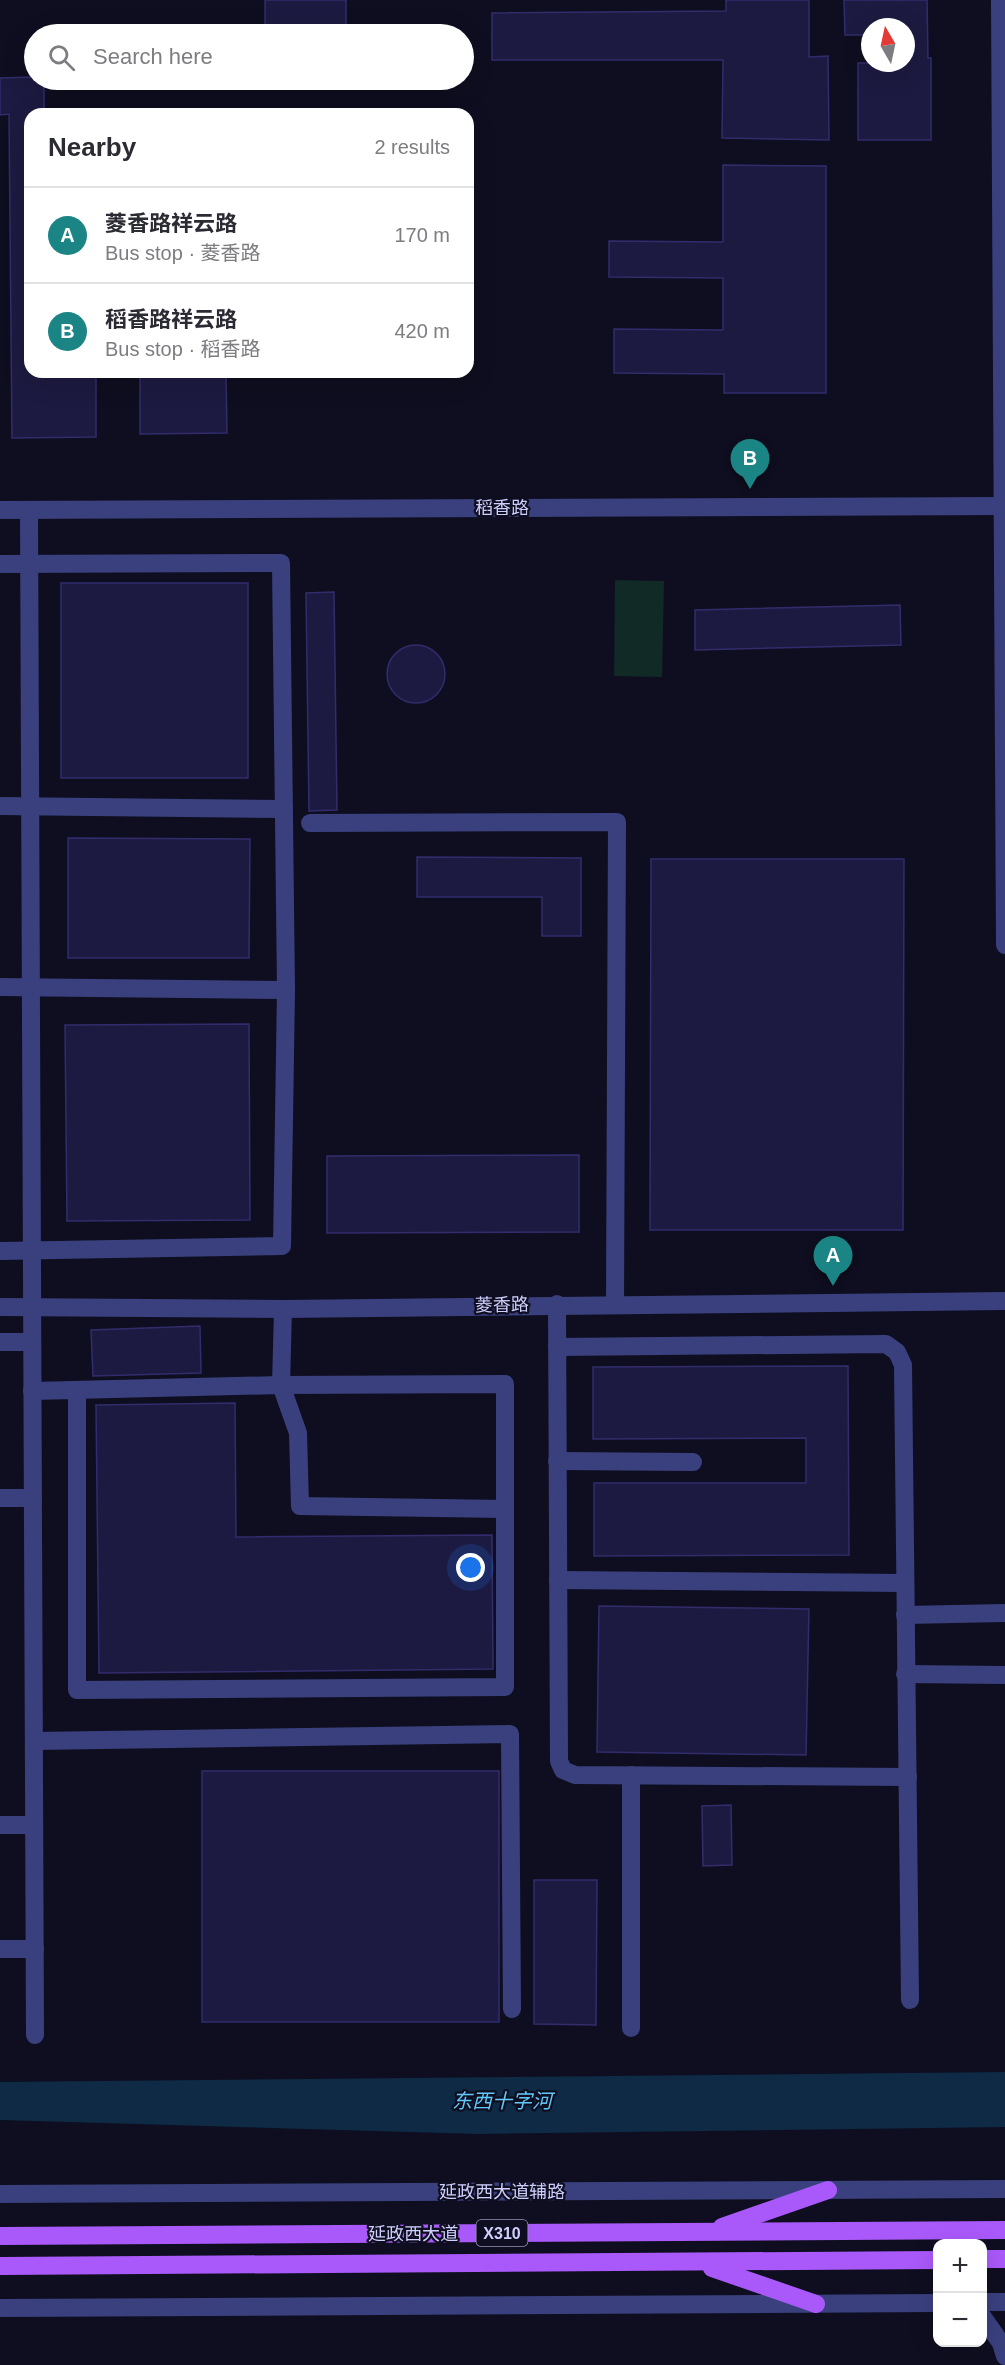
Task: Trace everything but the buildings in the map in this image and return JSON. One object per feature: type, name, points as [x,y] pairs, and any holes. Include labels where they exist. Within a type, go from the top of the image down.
[{"type":"main road","points":[[707,2232],[828,2190]]},
{"type":"main road","name":"延政西大道","points":[[0,2236],[1005,2230]]},
{"type":"main road","points":[[987,2259],[1005,2259]]},
{"type":"main road","name":"延政西大道","points":[[0,2266],[699,2264],[933,2260]]},
{"type":"main road","points":[[699,2264],[816,2304]]},
{"type":"street","points":[[1000,0],[1005,945]]},
{"type":"street","name":"稻香路","points":[[0,510],[1003,506]]},
{"type":"street","points":[[29,510],[35,2035]]},
{"type":"street","points":[[0,564],[280,563],[286,990],[282,1246],[0,1251]]},
{"type":"street","points":[[0,806],[284,809]]},
{"type":"street","points":[[310,823],[617,822],[615,1303]]},
{"type":"street","points":[[0,987],[286,990]]},
{"type":"street","name":"菱香路","points":[[0,1307],[283,1308],[1005,1301]]},
{"type":"street","points":[[557,1304],[559,1761],[563,1770],[575,1775],[908,1776]]},
{"type":"street","points":[[283,1308],[280,1384],[298,1433],[300,1506],[505,1509]]},
{"type":"street","points":[[0,1342],[32,1342]]},
{"type":"street","points":[[557,1347],[886,1344],[897,1352],[903,1365],[910,2000]]},
{"type":"street","points":[[32,1391],[280,1384],[505,1384],[505,1687],[77,1690],[77,1390]]},
{"type":"street","points":[[557,1461],[693,1462]]},
{"type":"street","points":[[0,1498],[33,1498]]},
{"type":"street","points":[[558,1580],[905,1583]]},
{"type":"street","points":[[905,1615],[1005,1613]]},
{"type":"street","points":[[905,1674],[1005,1675]]},
{"type":"street","points":[[34,1741],[510,1734],[512,2009]]},
{"type":"street","points":[[631,1775],[631,2028]]},
{"type":"street","points":[[0,1825],[34,1825]]},
{"type":"street","points":[[0,1949],[35,1949]]},
{"type":"street","name":"延政西大道辅路","points":[[0,2194],[1005,2189]]},
{"type":"street","points":[[987,2302],[1005,2302]]},
{"type":"street","points":[[0,2308],[933,2303]]},
{"type":"street","points":[[987,2323],[1001,2343],[1005,2356]]},
{"type":"green space","points":[[615,580],[664,581],[662,677],[614,676]]},
{"type":"water","name":"东西十字河","points":[[1005,2072],[1005,2127],[478,2134],[0,2120],[0,2082]]},
{"type":"place","name":"稻香路祥云路","points":[[750,489]]},
{"type":"place","name":"菱香路祥云路","points":[[833,1286]]}]
